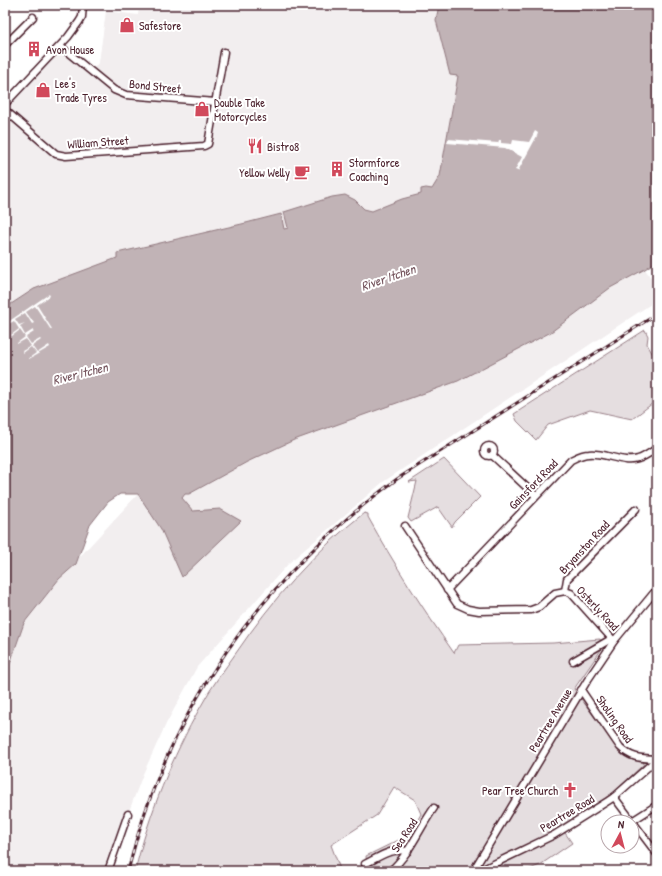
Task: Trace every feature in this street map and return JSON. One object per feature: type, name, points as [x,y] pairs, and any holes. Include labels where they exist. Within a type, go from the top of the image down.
[{"type":"street","points":[[5,104],[60,46],[79,22],[82,17],[83,5]]},
{"type":"street","points":[[5,45],[33,17]]},
{"type":"street","name":"Bond Street","points":[[60,46],[114,90],[126,95],[216,102]]},
{"type":"street","points":[[216,102],[224,52]]},
{"type":"street","name":"William Street","points":[[5,110],[56,154],[66,156],[204,146],[208,144],[216,102]]},
{"type":"street","name":"Gainsford Road","points":[[447,590],[571,460],[582,455],[594,453],[632,460],[638,459],[657,448]]},
{"type":"street","points":[[492,455],[536,496]]},
{"type":"street","name":"Bryanston Road","points":[[405,526],[447,590],[460,606],[468,610],[478,611],[531,610],[539,607],[556,593],[565,591],[567,579],[636,508]]},
{"type":"street","name":"Peartree Avenue","points":[[473,871],[581,690],[613,640],[657,589]]},
{"type":"street","name":"Osterly Road","points":[[565,591],[571,592],[613,640]]},
{"type":"street","points":[[573,660],[613,640]]},
{"type":"street","name":"Sholing Road","points":[[581,690],[625,752],[636,757],[657,758]]},
{"type":"street","name":"Peartree Road","points":[[478,871],[569,826],[614,796],[657,758]]},
{"type":"street","points":[[614,796],[627,814]]},
{"type":"street","points":[[640,816],[657,805]]},
{"type":"street","name":"Sea Road","points":[[390,871],[408,851],[434,808]]},
{"type":"street","points":[[108,871],[128,814]]},
{"type":"street","points":[[640,832],[657,854]]},
{"type":"street","points":[[365,864],[398,849],[408,851]]},
{"type":"shaded area","points":[[139,5],[439,5],[436,20],[450,74],[458,75],[440,176],[432,189],[421,189],[421,194],[402,199],[372,211],[364,209],[355,200],[284,212],[288,228],[285,229],[280,214],[117,253],[117,258],[34,289],[5,308],[5,98],[57,42],[94,68],[99,62],[106,11],[138,15]]},
{"type":"shaded area","points":[[645,269],[657,287],[657,300],[383,482],[289,563],[197,667],[166,724],[143,774],[116,846],[111,848],[103,871],[5,871],[5,678],[24,623],[59,579],[138,494],[161,529],[183,577],[220,509],[193,512],[182,498],[185,494],[189,494],[247,462],[294,440],[458,381],[551,332],[610,288]]},
{"type":"shaded area","points":[[645,330],[648,336],[647,344],[657,362],[657,400],[632,419],[590,410],[548,425],[536,440],[517,421],[514,414]]},
{"type":"shaded area","points":[[444,459],[480,497],[455,522],[452,527],[438,507],[411,522],[408,518],[417,481],[409,482]]},
{"type":"shaded area","points":[[364,513],[368,514],[368,517],[398,569],[454,653],[458,645],[553,643],[600,639],[603,647],[574,689],[622,755],[629,759],[643,761],[644,764],[613,793],[561,827],[572,843],[540,865],[525,871],[479,871],[480,867],[467,871],[363,871],[367,869],[366,856],[409,835],[421,814],[415,800],[394,787],[377,815],[331,845],[340,869],[337,871],[135,871],[147,828],[162,786],[190,725],[213,685],[264,614],[279,596],[311,560]]},
{"type":"water","name":"River Itchen","points":[[439,5],[657,5],[657,261],[610,288],[551,332],[458,381],[294,440],[247,462],[189,494],[185,494],[182,498],[193,511],[220,509],[241,521],[182,577],[161,529],[138,494],[120,494],[108,502],[90,525],[76,564],[59,579],[24,623],[5,678],[5,308],[34,289],[117,258],[117,253],[281,214],[284,229],[288,228],[284,212],[332,197],[345,195],[355,200],[364,209],[372,211],[402,199],[421,194],[421,189],[432,189],[440,176],[458,76],[450,75],[436,20]]},
{"type":"pier","points":[[535,131],[538,133],[537,136],[518,171],[515,170],[522,157],[505,148],[447,143],[448,139],[498,143],[499,140],[501,140],[501,143],[512,144],[513,140],[529,142]]},
{"type":"pier","points":[[49,294],[50,296],[37,305],[52,329],[51,330],[35,306],[26,312],[34,323],[32,324],[25,313],[15,319],[19,325],[25,323],[20,326],[25,335],[33,330],[34,332],[26,337],[31,344],[40,339],[41,340],[32,346],[37,353],[49,345],[50,347],[29,359],[36,353],[31,347],[23,353],[22,351],[31,346],[26,339],[17,344],[25,337],[20,330],[12,336],[11,335],[19,329],[14,321],[5,326],[5,324]]},
{"type":"railway","points":[[128,871],[145,812],[168,755],[195,702],[227,651],[263,603],[304,559],[349,517],[397,479],[657,314]]},
{"type":"place","name":"Safestore","points":[[127,25]]},
{"type":"place","name":"Avon House","points":[[34,49]]},
{"type":"place","name":"Lee's Trade Tyres","points":[[43,90]]},
{"type":"place","name":"Double Take Motorcycles","points":[[202,109]]},
{"type":"place","name":"Bistro8","points":[[255,146]]},
{"type":"place","name":"Stormforce Coaching","points":[[337,169]]},
{"type":"place","name":"Yellow Welly","points":[[302,172]]},
{"type":"place","name":"Pear Tree Church","points":[[570,790]]}]
